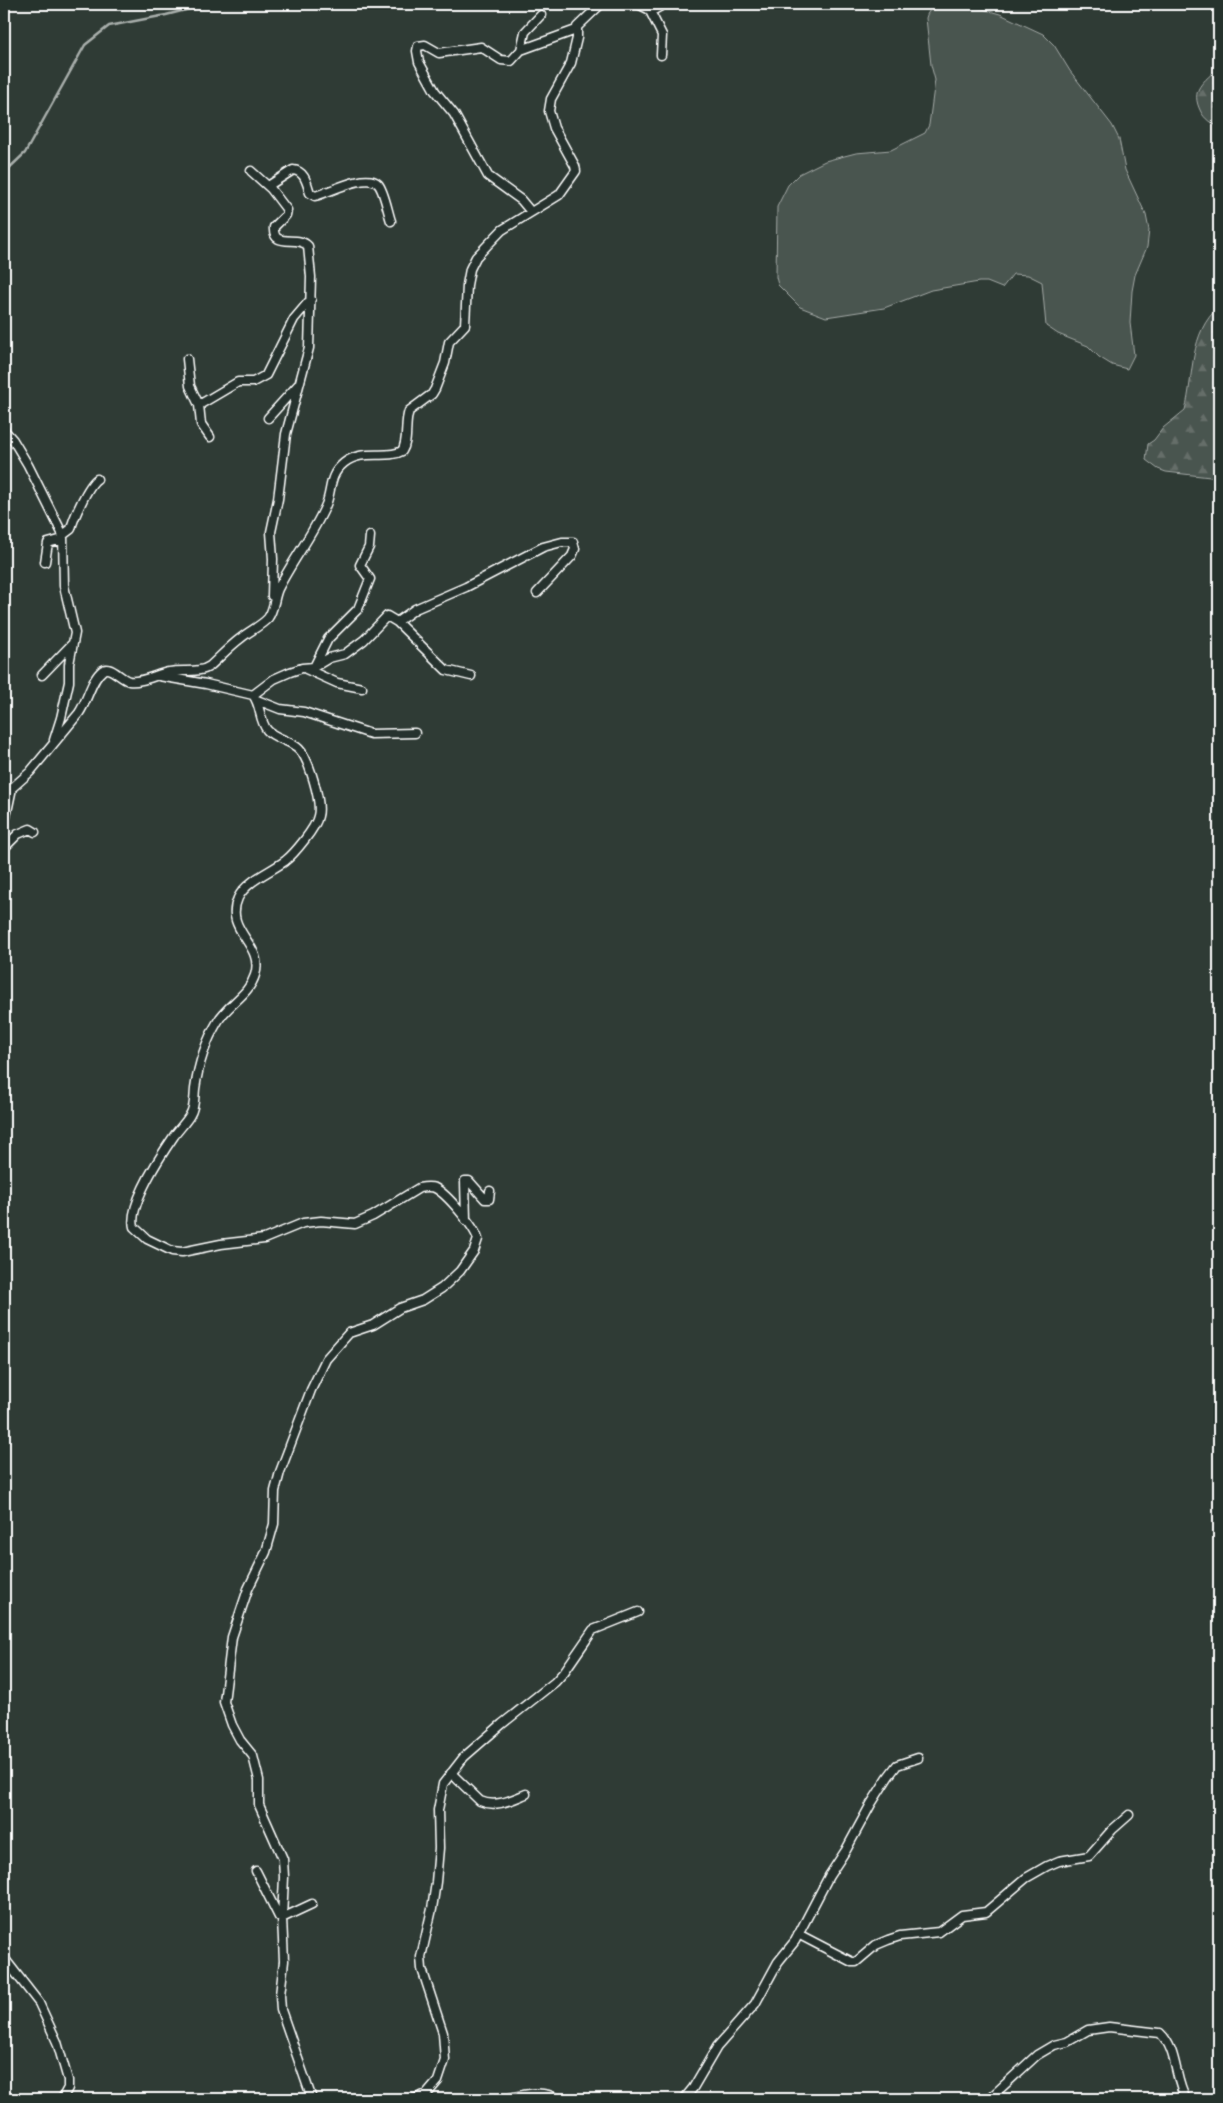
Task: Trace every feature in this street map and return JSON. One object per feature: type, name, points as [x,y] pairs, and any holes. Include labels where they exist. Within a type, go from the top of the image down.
[{"type":"street","points":[[531,212],[521,200],[488,176],[454,114],[435,91],[419,62],[418,46],[422,45],[439,52],[481,47],[506,62],[515,57],[521,50],[576,30],[582,20],[601,4]]},
{"type":"street","points":[[638,4],[650,10],[662,35],[661,55]]},
{"type":"street","points":[[650,10],[665,4]]},
{"type":"street","points":[[521,50],[524,32],[541,15]]},
{"type":"street","points":[[4,826],[12,788],[30,772],[52,747],[85,704],[93,682],[104,669],[110,669],[129,681],[135,681],[176,670],[197,671],[206,668],[240,638],[267,619],[271,613],[277,591],[325,508],[331,480],[338,469],[350,460],[363,455],[400,453],[404,448],[406,418],[409,411],[435,390],[445,363],[449,342],[465,325],[465,298],[473,262],[502,230],[559,195],[576,171],[576,166],[551,121],[549,112],[551,99],[571,63],[578,36],[576,30]]},
{"type":"street","points":[[268,186],[296,170],[304,177],[310,193],[315,196],[361,181],[374,182],[380,187],[391,221]]},
{"type":"street","points":[[251,171],[268,186],[287,210],[286,215],[274,227],[277,238],[281,241],[301,241],[308,246],[311,299],[309,348],[286,434],[278,499],[271,532],[274,559],[271,613]]},
{"type":"street","points":[[199,405],[238,382],[253,382],[266,374],[294,318],[311,299]]},
{"type":"street","points":[[187,359],[190,386],[199,405],[201,424],[210,437]]},
{"type":"street","points":[[268,418],[301,382]]},
{"type":"street","points":[[4,430],[13,440],[28,465],[63,537],[64,586],[75,633],[68,672],[69,682],[52,747]]},
{"type":"street","points":[[45,562],[47,544],[63,537],[71,529],[72,521],[89,488],[97,479]]},
{"type":"street","points":[[314,667],[328,639],[353,614],[360,604],[370,579],[360,565],[369,547],[370,536]]},
{"type":"street","points":[[397,622],[415,609],[466,587],[543,547],[562,542],[573,542],[576,549],[572,556],[537,593]]},
{"type":"street","points":[[255,698],[274,679],[302,668],[314,667],[329,658],[352,650],[387,616],[397,622],[446,670],[471,676]]},
{"type":"street","points":[[42,675],[74,642]]},
{"type":"street","points":[[302,668],[312,670],[337,683],[362,688]]},
{"type":"street","points":[[154,676],[206,684],[255,698],[280,709],[304,712],[371,734],[415,732]]},
{"type":"street","points":[[255,698],[264,726],[268,731],[294,744],[309,764],[319,808],[318,816],[314,826],[291,856],[255,881],[238,898],[235,918],[239,930],[254,951],[257,968],[255,975],[245,992],[224,1012],[217,1023],[205,1051],[191,1113],[173,1138],[142,1192],[133,1214],[134,1227],[148,1239],[172,1251],[182,1252],[221,1244],[264,1239],[303,1223],[356,1224],[419,1188],[427,1186],[440,1192],[466,1220],[476,1235],[478,1243],[460,1271],[442,1288],[423,1300],[400,1308],[373,1325],[349,1334],[326,1359],[311,1390],[280,1472],[276,1491],[274,1524],[266,1552],[248,1589],[232,1637],[224,1702],[236,1733],[253,1756],[259,1780],[259,1804],[282,1859],[284,1877],[282,1918],[284,1961],[280,1996],[281,2010],[312,2099]]},
{"type":"street","points":[[4,848],[21,832],[30,829],[34,832]]},
{"type":"street","points":[[466,1220],[466,1181],[469,1181],[485,1200],[489,1199],[490,1191]]},
{"type":"street","points":[[414,2099],[427,2094],[438,2081],[445,2060],[446,2047],[443,2033],[422,1969],[421,1957],[436,1882],[443,1784],[464,1757],[555,1682],[593,1630],[638,1612]]},
{"type":"street","points":[[684,2099],[693,2088],[716,2047],[747,2014],[762,1994],[778,1962],[798,1934],[811,1908],[888,1777],[897,1765],[918,1758]]},
{"type":"street","points":[[451,1773],[480,1801],[486,1803],[508,1802],[526,1794]]},
{"type":"street","points":[[798,1934],[852,1962],[856,1962],[876,1945],[888,1940],[900,1936],[939,1932],[962,1915],[986,1912],[1026,1878],[1047,1866],[1089,1856],[1112,1830],[1129,1815]]},
{"type":"street","points":[[256,1871],[276,1914],[282,1918]]},
{"type":"street","points":[[282,1918],[312,1904]]},
{"type":"street","points":[[4,1958],[29,1988],[48,2018],[68,2080],[68,2088],[62,2099]]},
{"type":"street","points":[[989,2099],[1031,2060],[1046,2050],[1088,2030],[1101,2027],[1160,2033],[1168,2045],[1176,2067],[1179,2086],[1186,2099]]},
{"type":"street","points":[[506,2099],[539,2093],[551,2095],[557,2099]]},
{"type":"green space","points":[[949,4],[965,4],[1000,14],[1043,34],[1054,45],[1070,71],[1112,125],[1119,139],[1125,170],[1146,215],[1149,230],[1147,247],[1135,275],[1132,291],[1130,323],[1134,355],[1127,369],[1112,365],[1099,357],[1088,346],[1058,334],[1046,326],[1042,282],[1028,275],[1013,274],[1002,288],[987,282],[979,282],[931,290],[884,308],[826,317],[800,307],[778,285],[776,277],[777,207],[788,185],[799,174],[825,161],[856,153],[891,150],[925,133],[929,125],[935,80],[931,65],[926,18],[931,9]]},
{"type":"green space","points":[[1219,67],[1219,126],[1211,123],[1204,117],[1198,104],[1197,92],[1200,86]]},
{"type":"green space","points":[[1219,307],[1219,478],[1166,472],[1158,469],[1146,460],[1148,444],[1154,440],[1163,428],[1185,410],[1197,342],[1209,317]]},
{"type":"waterway","points":[[4,173],[25,153],[85,45],[109,26],[166,15],[209,4]]}]
